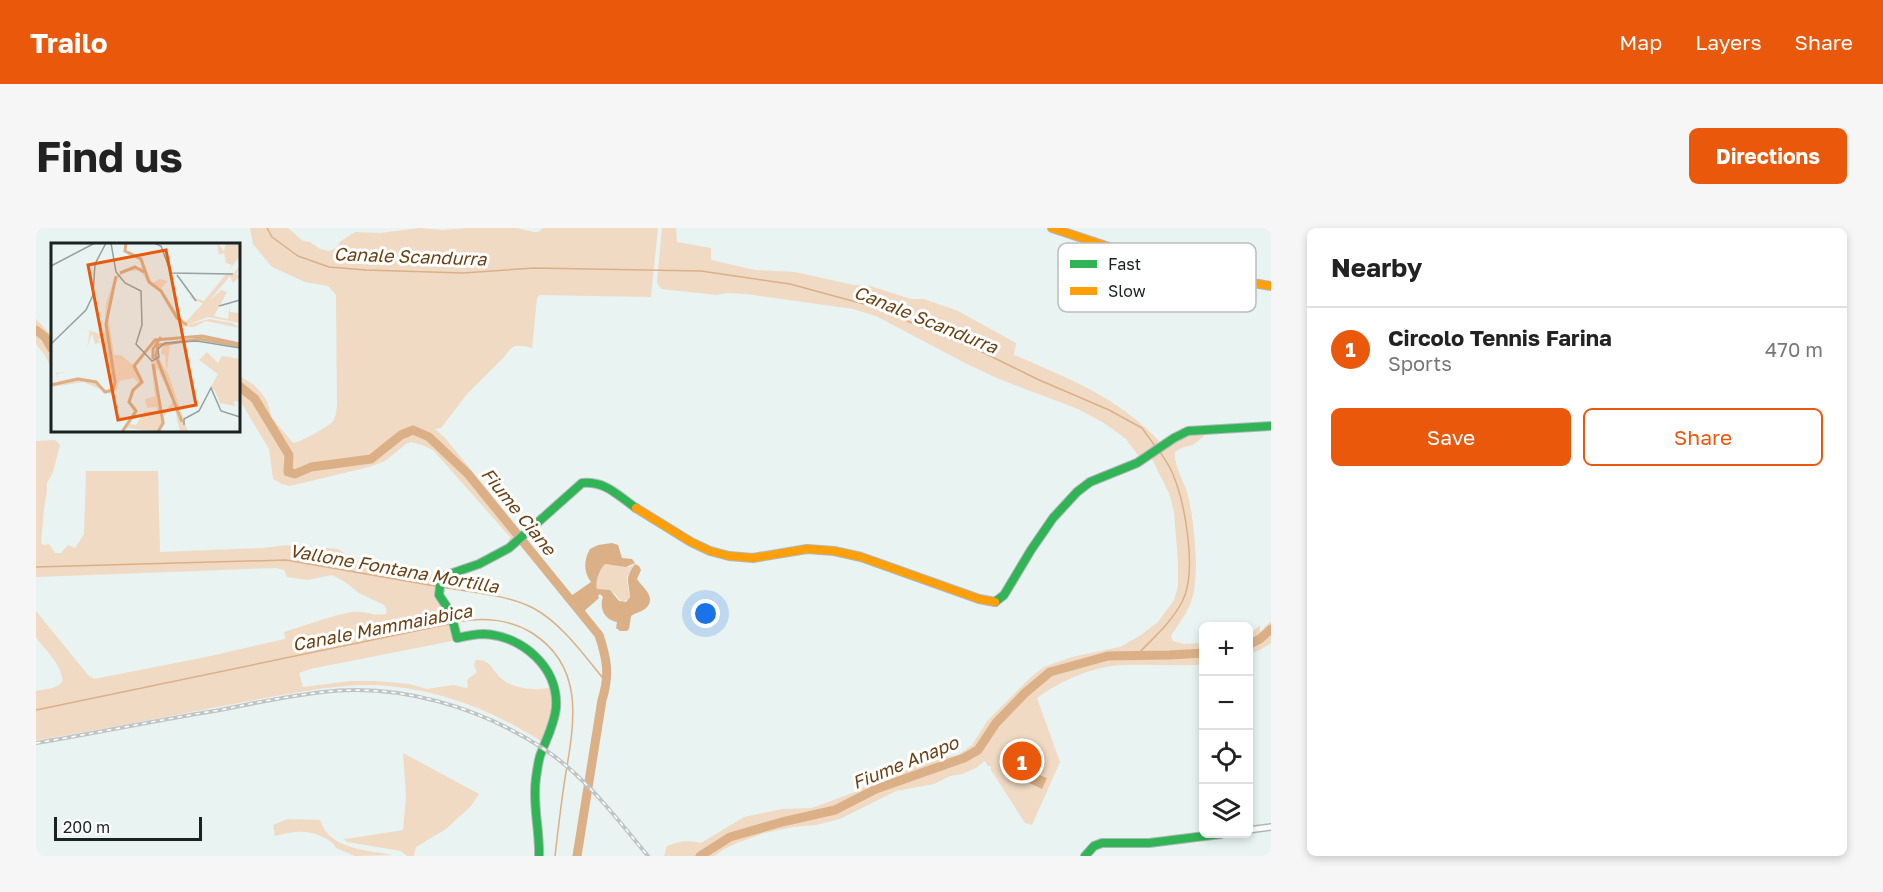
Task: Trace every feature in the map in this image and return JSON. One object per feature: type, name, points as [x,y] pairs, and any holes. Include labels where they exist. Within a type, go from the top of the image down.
[{"type":"street","points":[[1052,228],[1097,243]]},
{"type":"street","points":[[1256,283],[1271,286]]},
{"type":"street","points":[[539,856],[534,807],[539,759],[548,739],[555,713],[555,686],[543,664],[523,646],[504,637],[482,634],[457,638],[449,609],[439,598],[438,587],[441,577],[445,574],[479,564],[515,543],[582,483],[595,482],[603,485],[677,535],[697,545],[727,555],[738,558],[757,558],[801,549],[844,553],[979,599],[997,602],[1004,595],[1035,544],[1069,501],[1092,481],[1137,463],[1177,435],[1196,429],[1271,426]]},
{"type":"street","points":[[1253,829],[1271,827]]},
{"type":"street","points":[[1085,856],[1094,846],[1102,843],[1149,843],[1199,837]]},
{"type":"shaded area","points":[[250,228],[288,228],[303,241],[329,251],[355,232],[380,233],[420,228],[443,230],[516,228],[538,232],[543,228],[658,228],[651,297],[540,295],[537,298],[532,348],[515,346],[510,349],[468,393],[441,428],[435,429],[446,439],[523,534],[507,545],[510,537],[433,450],[422,445],[411,442],[385,461],[369,467],[290,486],[273,479],[269,449],[240,401],[240,376],[254,385],[262,394],[267,401],[272,418],[293,443],[331,423],[335,418],[337,406],[336,295],[328,286],[305,282],[272,267],[253,244]]},
{"type":"shaded area","points":[[662,228],[676,228],[677,242],[711,248],[711,260],[755,270],[795,272],[854,285],[870,286],[911,299],[924,299],[958,311],[1016,343],[1014,355],[1109,400],[1143,425],[1159,441],[1157,443],[1162,448],[1181,437],[1202,432],[1204,436],[1193,445],[1175,452],[1192,516],[1196,576],[1190,604],[1171,636],[1173,641],[1184,644],[1199,643],[1199,664],[1124,665],[1101,668],[1067,680],[1037,698],[1060,762],[1032,825],[1025,823],[991,770],[991,766],[988,766],[985,761],[976,768],[934,784],[896,791],[840,819],[765,833],[737,843],[715,856],[664,856],[667,846],[684,842],[701,843],[744,817],[782,809],[812,808],[858,791],[878,777],[897,772],[920,761],[958,755],[972,745],[988,720],[1044,667],[1072,657],[1120,647],[1158,622],[1174,600],[1178,586],[1178,562],[1174,512],[1169,493],[1148,451],[1140,458],[1126,439],[1104,423],[1078,409],[999,379],[876,316],[853,309],[746,294],[717,295],[661,289],[657,282]]},
{"type":"shaded area","points":[[36,319],[51,335],[51,367],[44,354],[36,344]]},
{"type":"shaded area","points":[[55,440],[60,445],[53,472],[47,483],[41,543],[49,544],[55,553],[61,553],[68,545],[75,548],[84,534],[86,471],[158,471],[160,552],[287,545],[317,551],[326,548],[338,549],[347,558],[391,571],[425,576],[436,575],[434,597],[446,611],[452,641],[310,669],[299,673],[303,687],[351,681],[376,681],[409,684],[427,689],[453,685],[466,688],[468,687],[467,680],[477,672],[474,665],[476,660],[481,660],[488,663],[502,679],[512,685],[532,689],[550,687],[553,700],[552,715],[542,742],[507,721],[451,698],[411,689],[373,685],[306,691],[36,740],[36,691],[55,687],[63,680],[55,661],[36,637],[36,611],[88,675],[94,679],[285,639],[284,632],[327,618],[357,612],[382,615],[386,614],[387,610],[384,605],[359,593],[332,575],[308,580],[287,577],[284,570],[276,568],[36,577],[36,441]]},
{"type":"shaded area","points":[[612,543],[618,545],[622,558],[632,559],[635,563],[626,567],[605,564],[598,576],[597,589],[610,590],[619,601],[626,602],[630,597],[628,577],[635,564],[641,570],[637,579],[650,597],[649,605],[645,609],[631,616],[627,631],[620,631],[616,628],[617,622],[606,616],[602,609],[603,597],[600,594],[599,598],[581,614],[568,598],[591,582],[585,566],[590,549]]},
{"type":"shaded area","points":[[635,563],[627,577],[629,599],[622,602],[614,593],[597,589],[598,576],[605,564],[630,567]]},
{"type":"shaded area","points":[[1271,621],[1271,643],[1253,653],[1253,631],[1260,625],[1260,632]]},
{"type":"shaded area","points":[[403,753],[479,794],[471,806],[446,829],[416,847],[414,856],[407,856],[401,851],[347,842],[343,838],[403,830],[406,796]]},
{"type":"shaded area","points":[[1027,770],[1047,778],[1042,789],[1023,780]]},
{"type":"shaded area","points":[[288,819],[320,820],[325,830],[341,843],[362,850],[393,855],[355,856],[336,848],[333,843],[319,835],[307,832],[275,836],[273,825]]},
{"type":"waterway","name":"Canale Scandurra","points":[[267,228],[272,237],[298,256],[329,267],[463,273],[534,268],[701,271],[790,284],[871,306],[978,350],[1109,410],[1142,428],[1155,446]]},
{"type":"waterway","name":"Fiume Ciane","points":[[36,330],[45,337],[51,347]]},
{"type":"waterway","name":"Fiume Ciane","points":[[240,387],[255,399],[289,455],[288,472],[295,474],[311,467],[371,459],[401,435],[413,430],[429,437],[468,474],[599,635],[606,660],[607,675],[577,856]]},
{"type":"waterway","name":"Canale Scandurra","points":[[1137,655],[1178,610],[1187,589],[1189,573],[1188,537],[1181,501],[1172,472],[1160,452]]},
{"type":"waterway","name":"Vallone Fontana Mortilla","points":[[36,567],[286,560],[435,586]]},
{"type":"waterway","name":"Vallone Fontana Mortilla","points":[[442,587],[501,597],[533,608],[564,632],[607,683]]},
{"type":"waterway","name":"Canale Mammaiabica","points":[[457,622],[496,620],[523,628],[549,647],[561,663],[569,680],[573,718],[555,856]]},
{"type":"waterway","name":"Canale Mammaiabica","points":[[36,710],[449,624]]},
{"type":"waterway","name":"Fiume Anapo","points":[[1253,642],[1271,629]]},
{"type":"waterway","name":"Fiume Anapo","points":[[700,856],[730,837],[835,810],[876,789],[964,758],[978,750],[996,723],[1025,693],[1050,672],[1108,656],[1199,653]]},
{"type":"railway","points":[[36,743],[323,692],[381,691],[409,695],[466,710],[493,721],[544,749],[587,785],[648,856]]},
{"type":"traffic: fast","points":[[995,602],[1004,595],[1053,518],[1077,492],[1090,482],[1137,463],[1188,431],[1271,426]]},
{"type":"traffic: fast","points":[[539,856],[535,788],[539,759],[555,715],[555,693],[552,680],[536,657],[512,641],[484,634],[457,638],[451,613],[439,595],[441,577],[479,564],[509,548],[582,483],[605,487],[636,508]]},
{"type":"traffic: fast","points":[[1085,856],[1094,846],[1102,843],[1149,843],[1199,837]]},
{"type":"traffic: slow","points":[[1052,228],[1097,243]]},
{"type":"traffic: slow","points":[[1256,284],[1271,286]]},
{"type":"traffic: slow","points":[[636,508],[691,542],[710,551],[729,556],[753,558],[807,549],[834,551],[861,557],[979,599],[995,602]]},
{"type":"place","name":"Circolo Tennis Farina","points":[[1022,761]]}]
